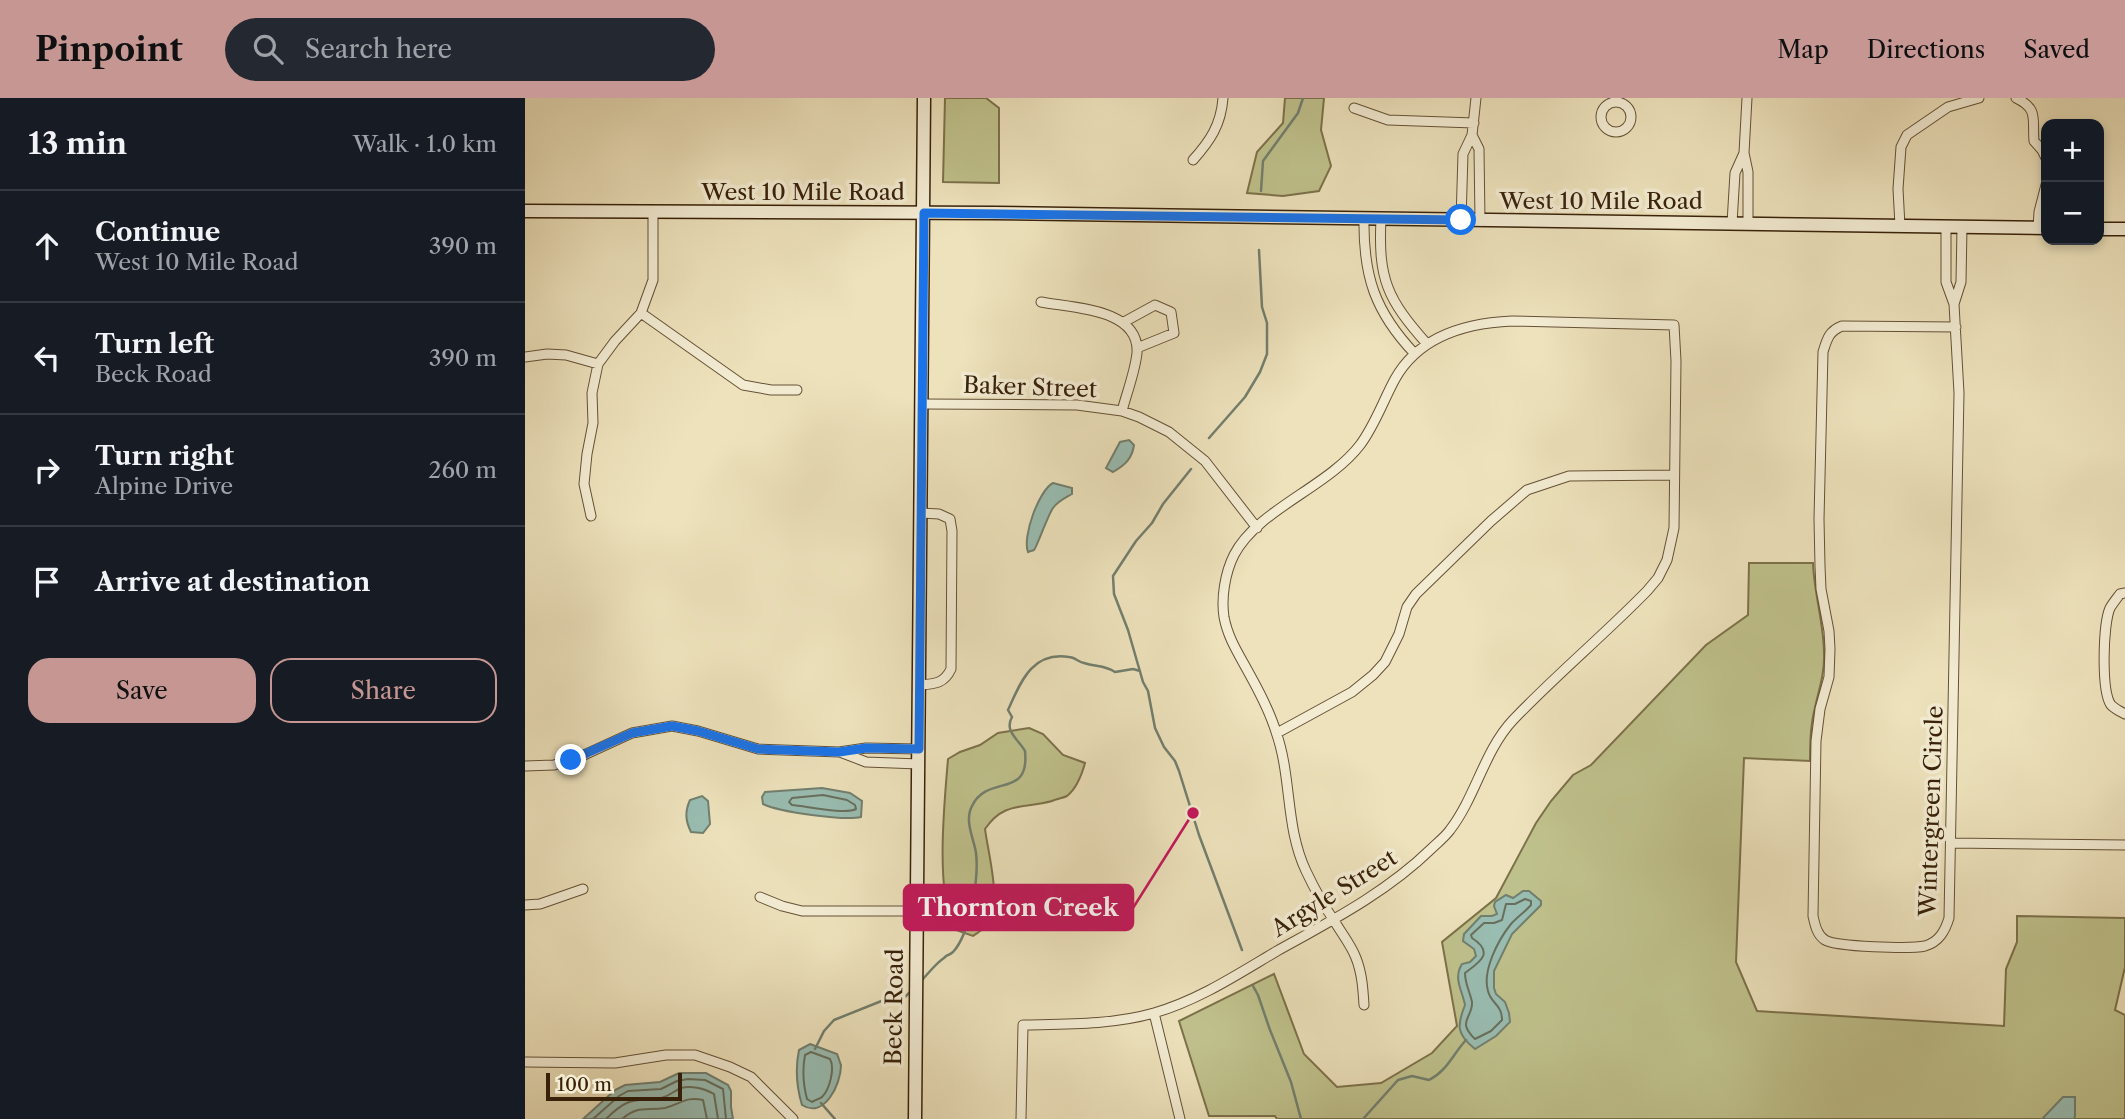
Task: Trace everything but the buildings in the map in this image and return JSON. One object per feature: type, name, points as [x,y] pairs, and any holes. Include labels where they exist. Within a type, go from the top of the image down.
[{"type":"main road","name":"Beck Road","points":[[915,1119],[925,98]]},
{"type":"main road","name":"West 10 Mile Road","points":[[525,211],[924,213],[2041,228]]},
{"type":"main road","points":[[2104,229],[2125,229]]},
{"type":"street","points":[[1193,160],[1218,127],[1223,98]]},
{"type":"street","points":[[1461,220],[1463,154],[1472,135],[1476,98]]},
{"type":"street","points":[[1747,98],[1744,153],[1748,172],[1748,223]]},
{"type":"street","points":[[1900,226],[1898,189],[1901,147],[1907,135],[1948,107],[1979,98]]},
{"type":"street","points":[[2016,98],[2033,112],[2034,141],[2041,149]]},
{"type":"street","points":[[1354,108],[1388,120],[1474,122]]},
{"type":"street","points":[[1472,135],[1479,149],[1480,221]]},
{"type":"street","points":[[1732,223],[1735,173],[1744,153]]},
{"type":"street","points":[[2041,204],[2041,223]]},
{"type":"street","points":[[591,516],[585,484],[593,423],[592,393],[598,363],[641,313],[653,279],[653,212]]},
{"type":"street","points":[[1364,218],[1365,260],[1370,284],[1395,330],[1415,354]]},
{"type":"street","points":[[1364,1005],[1355,956],[1306,870],[1297,845],[1277,733],[1227,630],[1223,597],[1234,556],[1246,537],[1352,455],[1373,424],[1396,377],[1427,344],[1405,317],[1384,280],[1380,259],[1381,219]]},
{"type":"street","name":"Wintergreen Circle","points":[[1946,227],[1946,282],[1954,304],[1956,327],[1959,393],[1949,918],[1944,932],[1934,942],[1925,946],[1834,944],[1824,940],[1817,930],[1813,916],[1816,741],[1820,709],[1829,677],[1830,649],[1819,566],[1823,352],[1833,330],[1842,326],[1956,327]]},
{"type":"street","name":"Wintergreen Circle","points":[[1954,304],[1961,282],[1962,227]]},
{"type":"street","points":[[1370,284],[1384,280]]},
{"type":"street","points":[[1041,302],[1108,314],[1124,322],[1131,331],[1137,348],[1122,411]]},
{"type":"street","points":[[1124,322],[1155,305],[1171,312],[1174,333],[1137,348]]},
{"type":"street","points":[[641,313],[743,385],[771,390],[797,390]]},
{"type":"street","name":"Argyle Street","points":[[1021,1119],[1023,1025],[1093,1023],[1154,1013],[1191,999],[1380,892],[1417,863],[1450,830],[1472,792],[1484,764],[1512,721],[1615,624],[1658,578],[1667,560],[1674,516],[1674,325],[1491,322],[1449,331],[1427,344]]},
{"type":"street","points":[[525,358],[547,354],[566,355],[598,363]]},
{"type":"street","name":"Baker Street","points":[[922,404],[1077,405],[1139,416],[1190,447],[1221,480],[1257,528]]},
{"type":"street","points":[[1277,733],[1352,692],[1373,676],[1385,662],[1399,634],[1406,607],[1416,594],[1527,490],[1569,476],[1674,475]]},
{"type":"street","points":[[919,685],[938,684],[948,676],[951,669],[950,519],[939,514],[921,513]]},
{"type":"street","points":[[2125,593],[2120,594],[2110,607],[2105,626],[2104,650],[2106,691],[2111,704],[2125,714]]},
{"type":"street","points":[[525,766],[562,762],[632,733],[672,726],[698,731],[751,748],[839,752],[866,748],[919,749]]},
{"type":"street","points":[[839,752],[866,762],[919,764]]},
{"type":"street","points":[[1951,843],[2125,845]]},
{"type":"street","points":[[525,905],[540,904],[583,889]]},
{"type":"street","points":[[760,897],[802,911],[917,911]]},
{"type":"street","points":[[1154,1013],[1180,1119]]},
{"type":"street","points":[[525,1062],[615,1063],[666,1055],[695,1055],[751,1077],[793,1119]]},
{"type":"green space","points":[[945,98],[986,98],[999,108],[999,183],[943,182]]},
{"type":"green space","points":[[1285,98],[1324,98],[1321,130],[1331,166],[1319,191],[1283,196],[1247,193],[1257,152],[1283,123]]},
{"type":"green space","points":[[1749,563],[1813,563],[1824,654],[1823,672],[1811,728],[1810,761],[1744,758],[1736,962],[1757,1011],[2004,1026],[2006,969],[2017,942],[2017,916],[2125,918],[2125,967],[2115,1010],[2125,1015],[2125,1119],[1277,1119],[1275,1116],[1209,1116],[1179,1021],[1274,974],[1304,1054],[1337,1087],[1381,1083],[1432,1053],[1457,1026],[1442,942],[1496,898],[1536,823],[1573,775],[1591,765],[1706,645],[1748,615]]},
{"type":"green space","points":[[1029,728],[1043,734],[1063,755],[1085,763],[1081,776],[1067,796],[1007,810],[992,820],[985,829],[994,905],[987,925],[973,936],[953,929],[944,891],[943,846],[948,759],[980,745],[998,733]]},
{"type":"water","points":[[1129,440],[1134,445],[1127,461],[1113,472],[1106,468],[1120,442]]},
{"type":"water","points":[[1053,483],[1072,488],[1072,494],[1053,508],[1034,550],[1028,552],[1027,536],[1033,514],[1042,495]]},
{"type":"water","points":[[822,788],[850,793],[862,801],[861,817],[812,815],[763,804],[762,797],[765,792]]},
{"type":"water","points":[[702,796],[708,801],[710,824],[703,833],[691,832],[687,820],[688,804],[690,800]]},
{"type":"water","points":[[1523,891],[1529,891],[1541,901],[1541,905],[1512,934],[1494,971],[1494,988],[1496,994],[1505,1002],[1510,1022],[1496,1036],[1475,1049],[1464,1039],[1460,1029],[1465,1005],[1459,984],[1459,969],[1462,964],[1470,962],[1476,956],[1474,949],[1463,941],[1464,934],[1481,916],[1497,914],[1495,902],[1506,895],[1513,898]]},
{"type":"water","points":[[810,1044],[837,1054],[841,1065],[838,1082],[830,1098],[824,1104],[810,1108],[802,1105],[797,1070],[799,1050]]},
{"type":"water","points":[[679,1073],[706,1073],[728,1085],[733,1119],[583,1119],[615,1090],[625,1085],[660,1082]]},
{"type":"water","points":[[2063,1097],[2075,1097],[2074,1119],[2042,1119]]},
{"type":"waterway","points":[[1261,191],[1263,161],[1298,113],[1303,98]]},
{"type":"waterway","points":[[1209,438],[1245,397],[1267,354],[1267,323],[1262,307],[1259,250]]},
{"type":"waterway","points":[[1191,469],[1113,576],[1114,594],[1148,691],[1155,728],[1179,771],[1199,835],[1242,950]]},
{"type":"waterway","points":[[921,981],[953,952],[969,919],[977,864],[969,824],[972,806],[979,796],[988,790],[1015,781],[1021,776],[1025,766],[1025,751],[1011,731],[1012,717],[1008,710],[1023,680],[1036,664],[1056,656],[1071,657],[1115,672],[1133,669],[1140,671]]},
{"type":"waterway","points":[[1253,986],[1291,1082],[1301,1119]]},
{"type":"waterway","points":[[815,1049],[824,1031],[834,1020],[889,998],[896,996],[902,1000],[911,991]]},
{"type":"waterway","points":[[1363,1119],[1398,1080],[1412,1076],[1429,1080],[1435,1076],[1466,1040]]},
{"type":"waterway","points":[[821,1103],[835,1119]]},
{"type":"place","name":"Thornton Creek","points":[[1193,813]]},
{"type":"route","points":[[571,760],[632,733],[672,726],[758,749],[839,752],[866,748],[919,749],[924,213],[1461,220]]}]
